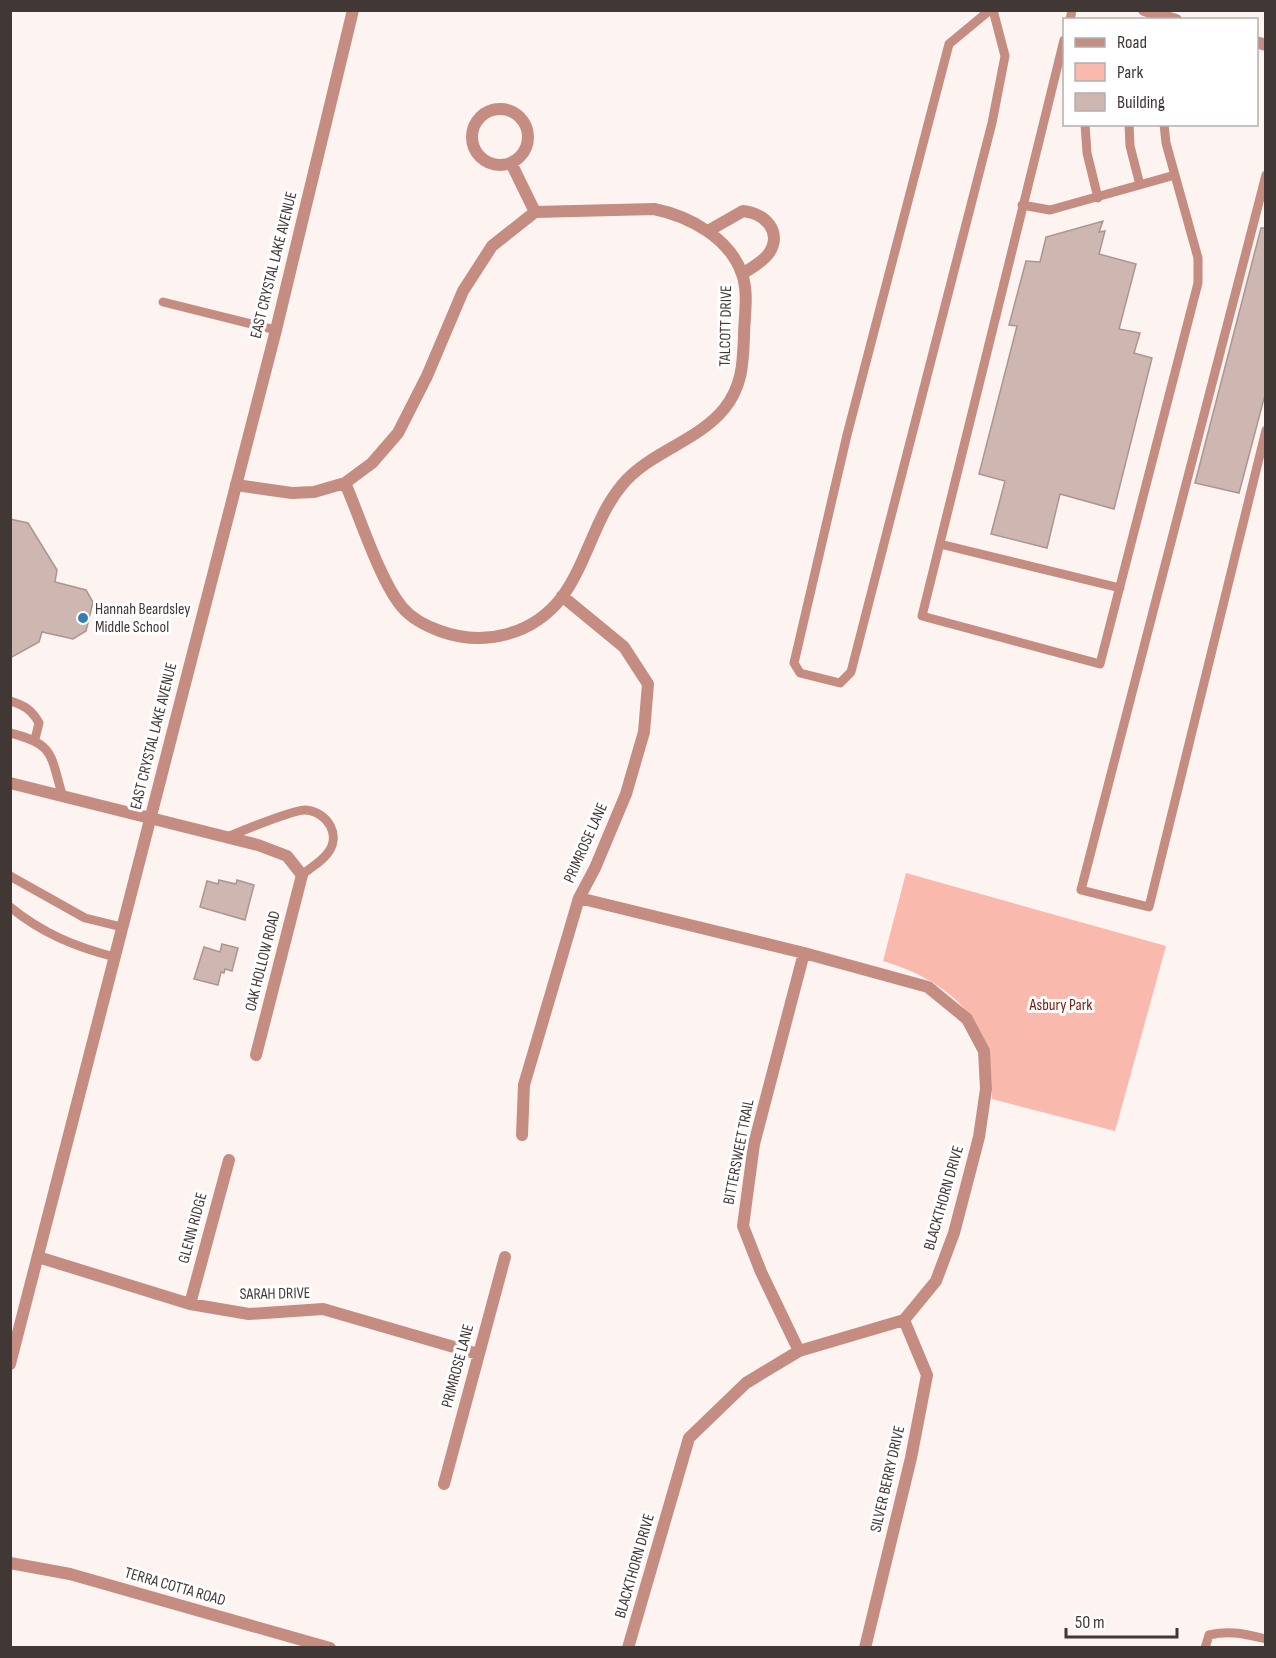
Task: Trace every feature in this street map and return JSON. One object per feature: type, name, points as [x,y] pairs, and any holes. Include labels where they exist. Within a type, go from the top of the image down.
[{"type":"street","name":"EAST CRYSTAL LAKE AVENUE","points":[[10,1364],[276,330],[353,10]]},
{"type":"street","points":[[1144,10],[1170,18]]},
{"type":"street","points":[[497,109],[514,113],[526,126],[528,143],[518,158],[511,163],[492,164],[484,159],[473,144],[475,126],[488,112],[497,109]]},
{"type":"street","points":[[236,485],[292,493],[314,492],[345,483],[372,463],[398,433],[427,376],[463,291],[492,246],[535,213],[511,163]]},
{"type":"street","name":"TALCOTT DRIVE","points":[[345,483],[393,593],[402,607],[419,621],[464,638],[491,638],[508,635],[543,616],[562,596],[622,484],[645,464],[715,419],[734,395],[743,367],[745,292],[742,274],[727,250],[708,231],[681,217],[654,209],[535,213]]},
{"type":"street","points":[[708,231],[743,211],[758,214],[768,221],[774,234],[769,253],[742,274]]},
{"type":"street","name":"PRIMROSE LANE","points":[[522,1135],[524,1084],[579,898],[595,868],[626,794],[644,732],[648,684],[624,647],[562,596]]},
{"type":"street","points":[[10,783],[258,845],[287,856],[302,874]]},
{"type":"street","name":"OAK HOLLOW ROAD","points":[[256,1055],[302,874]]},
{"type":"street","name":"BLACKTHORN DRIVE","points":[[579,898],[804,953],[928,987],[967,1019],[984,1051],[986,1089],[979,1137],[954,1233],[936,1281],[904,1320],[799,1351],[746,1383],[689,1438],[628,1647]]},
{"type":"street","name":"BITTERSWEET TRAIL","points":[[799,1351],[761,1272],[743,1226],[754,1144],[804,953]]},
{"type":"street","name":"GLENN RIDGE","points":[[190,1304],[229,1160]]},
{"type":"street","name":"SARAH DRIVE","points":[[38,1257],[190,1304],[249,1314],[323,1309],[478,1354]]},
{"type":"street","name":"PRIMROSE LANE","points":[[444,1484],[505,1257]]},
{"type":"street","name":"SILVER BERRY DRIVE","points":[[865,1647],[911,1458],[927,1375],[904,1320]]},
{"type":"street","name":"TERRA COTTA ROAD","points":[[10,1563],[70,1574],[330,1647]]},
{"type":"lane","points":[[991,10],[1005,56],[992,123],[851,672],[840,683],[800,673],[794,663],[817,559],[949,44],[991,10]]},
{"type":"lane","points":[[1063,48],[1022,205],[922,616],[1100,664],[1198,283],[1198,258],[1166,143],[1164,126]]},
{"type":"lane","points":[[1085,126],[1088,153],[1098,198]]},
{"type":"lane","points":[[1129,126],[1130,146],[1140,185]]},
{"type":"lane","points":[[1022,205],[1050,210],[1175,175]]},
{"type":"lane","points":[[1266,175],[1081,890],[1149,907],[1266,430]]},
{"type":"lane","points":[[163,302],[276,330]]},
{"type":"lane","points":[[940,544],[1120,588]]},
{"type":"lane","points":[[10,701],[21,704],[33,712],[39,723],[35,739]]},
{"type":"lane","points":[[10,733],[35,739],[49,751],[63,797]]},
{"type":"lane","points":[[226,837],[305,810],[322,815],[332,826],[333,841],[327,854],[302,874]]},
{"type":"lane","points":[[10,876],[85,918],[122,927]]},
{"type":"lane","points":[[10,907],[46,933],[81,948],[115,957]]},
{"type":"lane","points":[[1205,1647],[1209,1635],[1222,1632],[1242,1633],[1266,1640],[1263,1647]]},
{"type":"green space","name":"Asbury Park","points":[[906,873],[1166,946],[1115,1131],[992,1099],[989,1054],[980,1031],[970,1016],[959,1003],[932,982],[883,961]]},
{"type":"building","points":[[1103,221],[1099,232],[1105,231],[1099,254],[1136,264],[1119,329],[1140,333],[1134,353],[1152,358],[1114,509],[1060,494],[1047,548],[991,534],[1005,481],[979,474],[1017,326],[1009,325],[1026,261],[1040,262],[1046,237]]},
{"type":"building","points":[[1261,228],[1266,228],[1266,391],[1239,493],[1195,483]]},
{"type":"building","name":"Hannah Beardsley Middle School","points":[[10,519],[28,523],[57,570],[55,582],[86,590],[93,602],[86,631],[73,639],[42,632],[39,642],[10,658]]},
{"type":"building","points":[[219,880],[236,884],[237,880],[254,885],[245,920],[200,907],[207,881],[218,884]]},
{"type":"building","points":[[222,944],[238,948],[232,971],[225,969],[224,973],[221,972],[218,985],[194,979],[204,947],[220,952]]},
{"type":"place","name":"Hannah Beardsley Middle School","points":[[83,618]]}]
